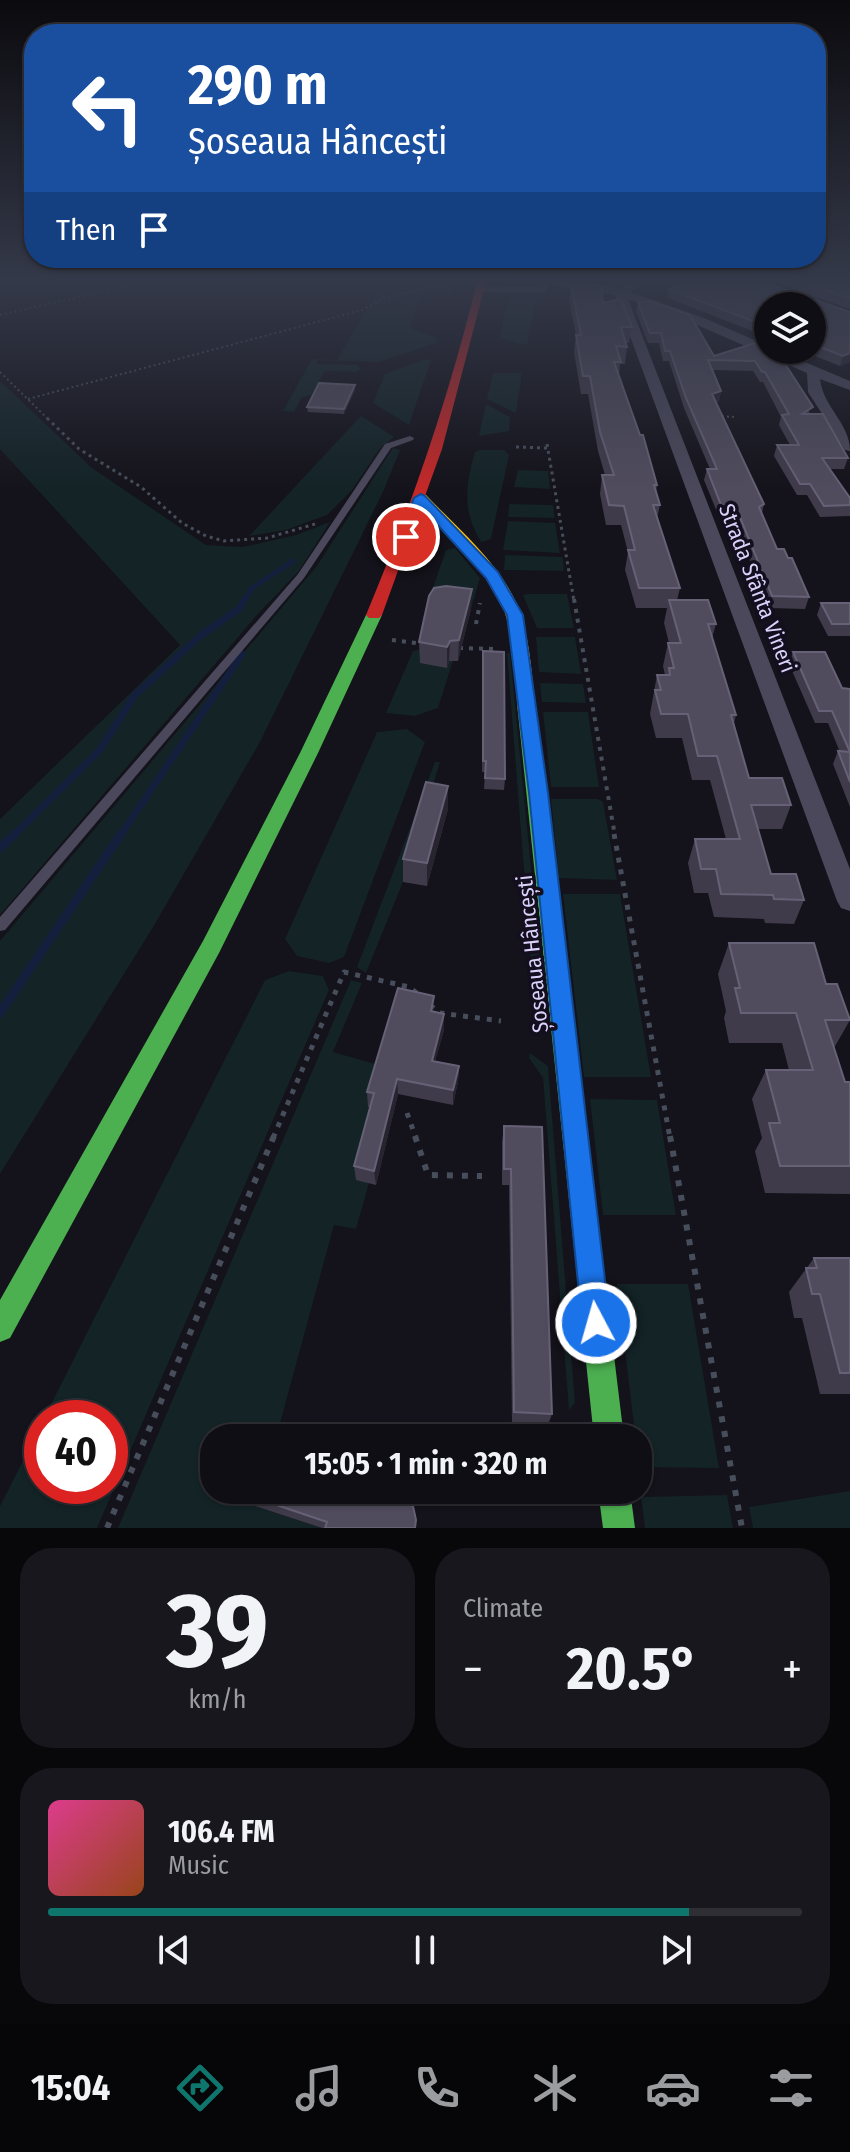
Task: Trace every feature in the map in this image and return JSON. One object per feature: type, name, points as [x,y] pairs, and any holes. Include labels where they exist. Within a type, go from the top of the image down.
[{"type":"main road","points":[[0,1328],[205,960],[364,637],[421,498],[446,424],[465,349]]},
{"type":"main road","name":"Șoseaua Hâncești","points":[[421,498],[492,576],[515,615],[607,1424]]},
{"type":"main road","points":[[616,1504],[619,1528]]},
{"type":"street","name":"Strada Sfânta Vineri","points":[[641,349],[850,901]]},
{"type":"street","points":[[758,349],[850,386]]},
{"type":"street","points":[[813,372],[815,392],[850,447]]},
{"type":"lane","points":[[0,926],[301,576],[388,446],[410,438]]},
{"type":"path","points":[[28,399],[214,349]]},
{"type":"path","points":[[0,372],[79,449],[141,487],[182,523],[206,536],[224,541],[267,538],[340,515]]},
{"type":"path","points":[[705,416],[736,417]]},
{"type":"path","points":[[516,447],[547,446],[607,794],[742,1528]]},
{"type":"path","points":[[420,643],[423,632]]},
{"type":"path","points":[[364,637],[435,645]]},
{"type":"path","points":[[451,647],[521,650]]},
{"type":"path","points":[[107,1528],[344,972],[409,987],[440,1013],[501,1021]]},
{"type":"path","points":[[407,1113],[428,1175],[482,1176]]},
{"type":"shaded area","points":[[343,349],[417,349],[379,362],[318,360],[316,364],[357,365],[362,369],[356,372],[325,371],[311,395],[301,398],[294,412],[283,411],[312,359],[337,360]]},
{"type":"shaded area","points":[[425,359],[431,360],[409,425],[373,403],[385,374]]},
{"type":"shaded area","points":[[493,373],[522,373],[516,413],[487,399]]},
{"type":"shaded area","points":[[0,381],[92,468],[206,545],[243,547],[296,535],[330,522],[299,571],[257,615],[0,915],[0,819],[180,645],[0,449]]},
{"type":"shaded area","points":[[486,404],[510,417],[509,431],[479,436]]},
{"type":"shaded area","points":[[361,416],[394,437],[380,448],[352,490],[327,515],[286,530],[249,536]]},
{"type":"shaded area","points":[[393,448],[400,450],[383,492],[260,742],[155,924],[0,1174],[0,941],[316,567]]},
{"type":"shaded area","points":[[504,450],[509,455],[491,539],[481,542],[471,519],[467,498],[475,452]]},
{"type":"shaded area","points":[[518,470],[548,471],[550,489],[514,487]]},
{"type":"shaded area","points":[[509,504],[553,505],[555,518],[508,517]]},
{"type":"shaded area","points":[[508,521],[555,523],[560,553],[503,550]]},
{"type":"shaded area","points":[[455,548],[480,578],[471,609],[446,606],[425,610],[446,550]]},
{"type":"shaded area","points":[[505,555],[563,557],[564,571],[504,570]]},
{"type":"shaded area","points":[[567,594],[574,628],[537,628],[523,595]]},
{"type":"shaded area","points":[[536,637],[575,637],[581,674],[539,672]]},
{"type":"shaded area","points":[[413,651],[456,651],[438,708],[415,716],[386,713]]},
{"type":"shaded area","points":[[507,653],[510,653],[546,1022],[541,1031],[534,1034],[536,1024]]},
{"type":"shaded area","points":[[540,683],[583,684],[586,703],[542,702]]},
{"type":"shaded area","points":[[543,712],[588,712],[599,787],[551,787]]},
{"type":"shaded area","points":[[407,729],[425,742],[344,957],[329,963],[297,956],[285,939],[377,732]]},
{"type":"shaded area","points":[[435,762],[440,762],[403,882],[366,973],[357,967]]},
{"type":"shaded area","points":[[551,799],[598,799],[603,802],[617,880],[559,878]]},
{"type":"shaded area","points":[[563,894],[620,894],[651,1077],[584,1077]]},
{"type":"shaded area","points":[[289,971],[323,976],[329,990],[128,1456],[128,1400],[53,1400],[265,980]]},
{"type":"shaded area","points":[[351,980],[362,983],[333,1052],[379,1065],[368,1106],[374,1108],[369,1183],[356,1229],[334,1225],[280,1424],[200,1424],[200,1504],[256,1504],[322,1528],[118,1528]]},
{"type":"shaded area","points":[[530,1053],[548,1066],[575,1403],[569,1410],[543,1078],[529,1058]]},
{"type":"shaded area","points":[[590,1099],[657,1100],[676,1215],[603,1215]]},
{"type":"shaded area","points":[[617,1284],[688,1284],[719,1468],[652,1467],[652,1424],[634,1424]]},
{"type":"shaded area","points":[[24,1459],[24,1504],[107,1504],[97,1528],[0,1528],[0,1506]]},
{"type":"shaded area","points":[[850,1491],[850,1528],[753,1528],[749,1507]]},
{"type":"shaded area","points":[[727,1495],[733,1528],[645,1528],[642,1504],[652,1504],[652,1497]]},
{"type":"building","points":[[578,349],[617,349],[621,362],[614,362],[640,435],[643,435],[660,505],[653,505],[680,588],[639,588],[628,550],[635,550],[624,506],[609,505],[602,475],[614,475],[600,432],[590,376],[583,376]]},
{"type":"building","points":[[665,349],[710,349],[714,356],[735,349],[754,349],[754,361],[708,360],[721,391],[712,394],[764,504],[759,507],[777,549],[784,549],[788,558],[792,558],[809,597],[772,596],[735,505],[721,505],[707,469],[717,469],[686,398],[670,351]]},
{"type":"building","points":[[826,349],[850,349],[850,353],[843,356]]},
{"type":"building","points":[[757,364],[785,364],[813,407],[802,414],[823,414],[848,458],[822,458],[850,498],[850,505],[824,506],[810,484],[800,484],[777,445],[799,445],[782,415],[789,414],[765,372]]},
{"type":"building","points":[[319,383],[355,385],[344,409],[307,407]]},
{"type":"building","points":[[434,588],[472,589],[459,640],[450,641],[447,647],[419,642],[429,596]]},
{"type":"building","points":[[669,600],[708,600],[716,624],[708,624],[736,715],[731,715],[749,778],[782,778],[791,805],[751,805],[771,874],[796,874],[804,900],[774,899],[773,895],[721,894],[716,869],[701,869],[695,839],[740,839],[717,756],[698,756],[688,714],[661,714],[655,690],[661,690],[657,675],[670,675],[669,668],[674,668],[668,643],[681,643]]},
{"type":"building","points":[[821,603],[850,603],[850,624],[832,624]]},
{"type":"building","points":[[483,651],[504,652],[505,779],[485,778]]},
{"type":"building","points":[[793,652],[825,652],[842,688],[850,689],[850,752],[832,711],[819,711]]},
{"type":"building","points":[[838,751],[850,752],[850,782]]},
{"type":"building","points":[[426,782],[448,786],[427,863],[403,859]]},
{"type":"building","points":[[729,943],[814,943],[826,984],[837,984],[850,1020],[825,1020],[845,1082],[850,1082],[850,1166],[780,1166],[769,1123],[780,1123],[766,1070],[813,1070],[796,1013],[741,1013],[735,988],[740,988]]},
{"type":"building","points":[[398,988],[434,996],[431,1011],[444,1014],[432,1061],[459,1066],[453,1090],[397,1079],[374,1171],[354,1166],[374,1093],[367,1092]]},
{"type":"building","points":[[504,1126],[542,1127],[552,1414],[514,1412],[511,1169],[504,1169]]},
{"type":"building","points":[[814,1258],[850,1258],[850,1373],[840,1373],[820,1294],[812,1294],[806,1268],[817,1268]]},
{"type":"building","points":[[274,1504],[407,1504],[413,1506],[416,1520],[415,1528],[325,1528],[327,1522]]},
{"type":"waterway","points":[[244,601],[252,588],[293,561]]},
{"type":"waterway","points":[[13,836],[99,751],[134,696],[200,636],[239,609],[245,599]]},
{"type":"waterway","points":[[120,836],[242,654]]},
{"type":"waterway","points":[[0,848],[15,834]]},
{"type":"waterway","points":[[0,1013],[121,834]]},
{"type":"traffic: fast","points":[[0,1328],[211,947],[309,753],[374,615]]},
{"type":"traffic: fast","points":[[527,713],[607,1424]]},
{"type":"traffic: fast","points":[[616,1504],[619,1528]]},
{"type":"traffic: slow","points":[[421,498],[479,559],[504,593],[518,632],[527,713]]},
{"type":"traffic: jam","points":[[374,615],[436,449],[465,349]]},
{"type":"route","points":[[406,537],[421,498],[492,576],[515,615],[538,793],[596,1323]]}]
